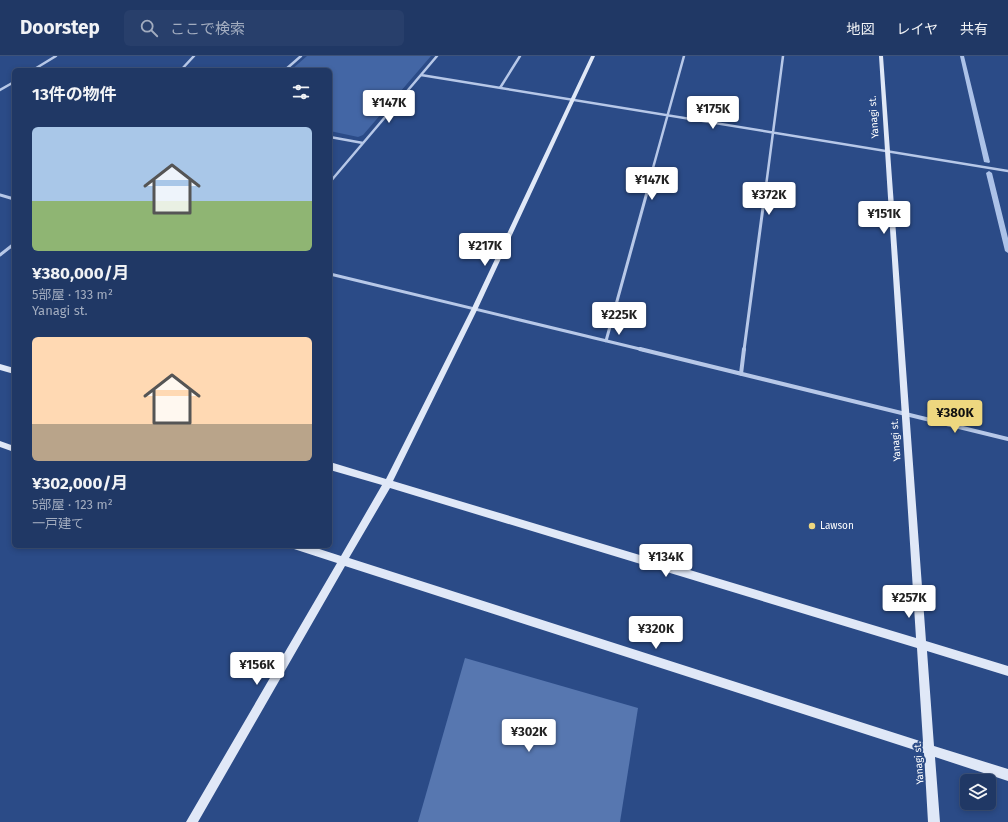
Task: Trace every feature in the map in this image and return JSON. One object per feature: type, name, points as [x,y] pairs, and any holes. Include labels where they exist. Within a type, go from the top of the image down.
[{"type":"street","points":[[36,68],[56,56]]},
{"type":"street","points":[[184,68],[194,56]]},
{"type":"street","points":[[287,68],[301,56]]},
{"type":"street","points":[[332,180],[437,56]]},
{"type":"street","points":[[500,88],[520,56]]},
{"type":"street","points":[[192,822],[388,483],[475,308],[593,56]]},
{"type":"street","points":[[606,341],[684,56]]},
{"type":"street","points":[[741,374],[783,56]]},
{"type":"street","name":"Yanagi st.","points":[[881,56],[934,822]]},
{"type":"street","points":[[421,75],[1008,171]]},
{"type":"street","points":[[0,90],[12,83]]},
{"type":"street","points":[[332,137],[363,143]]},
{"type":"street","points":[[0,195],[12,198]]},
{"type":"street","points":[[0,255],[12,246]]},
{"type":"street","points":[[332,274],[475,308],[1008,439]]},
{"type":"street","points":[[0,367],[12,370]]},
{"type":"street","points":[[0,444],[12,448]]},
{"type":"street","points":[[332,467],[1008,670]]},
{"type":"street","points":[[303,548],[342,562],[1008,775]]},
{"type":"shaded area","points":[[307,56],[431,56],[363,135],[358,137],[332,131],[332,68],[293,68]]},
{"type":"building","points":[[465,658],[638,708],[620,822],[418,822]]},
{"type":"waterway","points":[[962,56],[987,162]]},
{"type":"waterway","points":[[989,173],[1008,251]]},
{"type":"place","name":"Lawson","points":[[812,526]]}]
